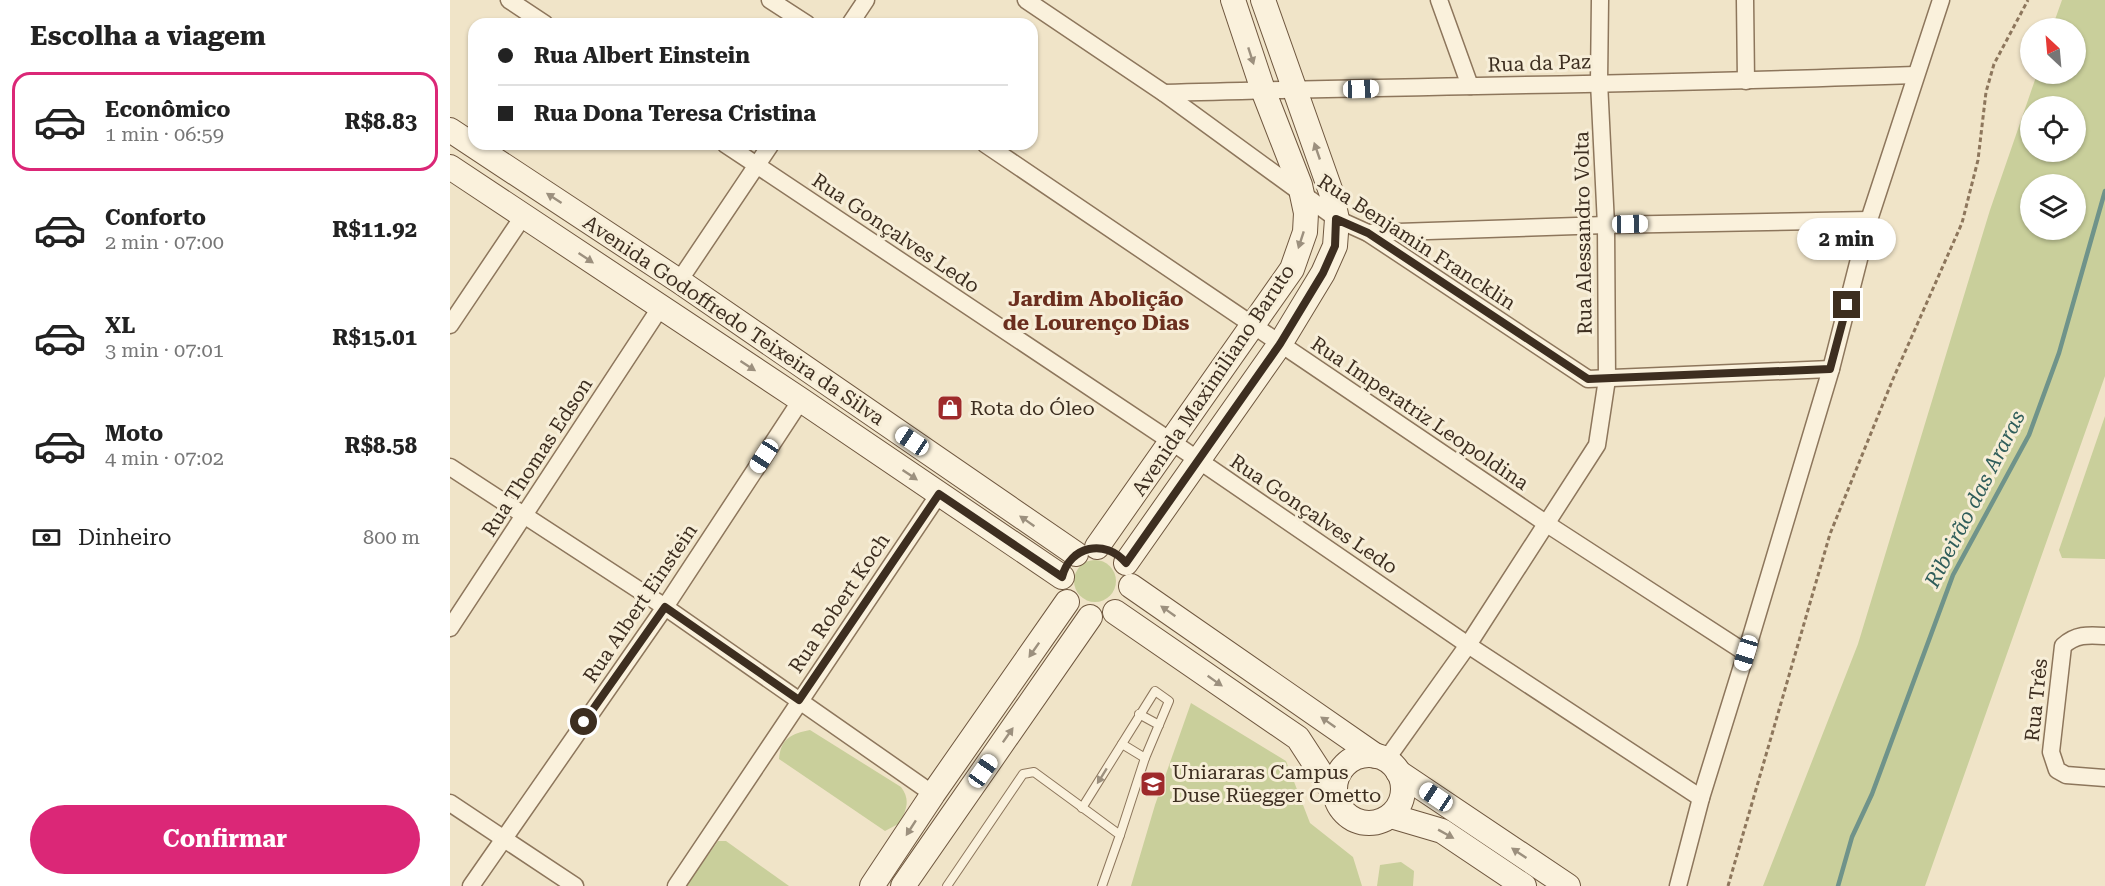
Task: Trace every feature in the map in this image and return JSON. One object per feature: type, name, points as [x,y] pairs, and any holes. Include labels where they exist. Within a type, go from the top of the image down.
[{"type":"street","points":[[509,0],[536,18]]},
{"type":"street","points":[[770,0],[798,18]]},
{"type":"street","points":[[854,18],[866,0]]},
{"type":"street","name":"Rua Benjamin Francklin","points":[[1026,0],[1164,93],[1336,219],[1368,233],[1588,379],[1830,369]]},
{"type":"street","name":"Avenida Maximiliano Baruto","points":[[1086,551],[1172,442],[1292,269],[1305,232],[1306,213],[1302,192],[1263,90],[1233,0]]},
{"type":"street","points":[[1263,0],[1331,192],[1336,219],[1335,246],[1323,273],[1280,344],[1198,461],[1129,574],[1126,601],[1115,612],[1090,617],[1074,609],[1063,594],[1062,577],[1066,564],[1086,551],[1113,552],[1129,574],[1387,762],[1568,886]]},
{"type":"street","points":[[1439,0],[1470,86]]},
{"type":"street","name":"Rua Alessandro Volta","points":[[1387,762],[1468,645],[1597,445],[1607,379],[1606,225],[1599,82],[1600,0]]},
{"type":"street","points":[[1745,0],[1746,81]]},
{"type":"street","points":[[1678,886],[1701,798],[1830,369],[1869,220],[1941,0]]},
{"type":"street","name":"Rua da Paz","points":[[1164,93],[1599,82],[1746,81],[1915,75]]},
{"type":"street","name":"Avenida Godoffredo Teixeira da Silva","points":[[450,130],[468,142]]},
{"type":"street","name":"Avenida Godoffredo Teixeira da Silva","points":[[480,150],[1086,551]]},
{"type":"street","name":"Rua Gonçalves Ledo","points":[[734,150],[1172,442],[1468,645],[1701,798]]},
{"type":"street","points":[[679,281],[767,150]]},
{"type":"street","name":"Rua Imperatriz Leopoldina","points":[[994,150],[1547,524],[1746,653]]},
{"type":"street","name":"Avenida Godoffredo Teixeira da Silva","points":[[450,167],[1062,577]]},
{"type":"street","points":[[450,325],[524,215]]},
{"type":"street","points":[[1368,233],[1606,225],[1869,220]]},
{"type":"street","name":"Rua Thomas Edson","points":[[450,628],[660,308]]},
{"type":"street","name":"Rua Albert Einstein","points":[[471,886],[665,607],[801,400]]},
{"type":"street","points":[[450,468],[665,607],[933,794]]},
{"type":"street","name":"Rua Robert Koch","points":[[676,886],[939,494]]},
{"type":"street","points":[[872,886],[1067,602]]},
{"type":"street","points":[[1115,612],[1298,738],[1346,815],[1368,824],[1380,822],[1391,816],[1398,807],[1403,786],[1387,762],[1366,755],[1355,758],[1339,772],[1335,783],[1335,795]]},
{"type":"street","points":[[903,886],[1090,617]]},
{"type":"street","name":"Rua Três","points":[[2105,636],[2086,634],[2071,638],[2063,646],[2051,752],[2057,770],[2066,775],[2105,778]]},
{"type":"street","points":[[450,803],[575,886]]},
{"type":"street","points":[[1391,816],[1442,831],[1524,886]]},
{"type":"lane","points":[[1082,808],[1155,691],[1169,701],[1145,758],[1102,886]]},
{"type":"lane","points":[[1139,714],[1159,725]]},
{"type":"lane","points":[[1122,744],[1145,758]]},
{"type":"lane","points":[[947,886],[1023,774],[1034,772],[1120,834]]},
{"type":"path","points":[[1728,886],[1830,534],[1893,379],[1962,223],[1978,160],[1986,92],[1994,64],[2028,0]]},
{"type":"green space","points":[[2062,0],[2105,0],[2105,376],[1925,886],[1763,886],[1858,644],[1990,210],[2020,123],[2020,162],[2086,162],[2086,96],[2029,96],[2034,84],[2086,84],[2086,18],[2056,18]]},
{"type":"green space","points":[[2105,416],[2105,559],[2062,558],[2059,550]]},
{"type":"green space","points":[[1095,560],[1110,566],[1116,581],[1110,596],[1095,602],[1080,596],[1074,581],[1080,566]]},
{"type":"green space","points":[[1191,703],[1286,761],[1310,823],[1353,857],[1362,886],[1131,886],[1155,805]]},
{"type":"green space","points":[[810,730],[901,787],[907,801],[900,823],[885,831],[779,759],[782,746],[788,738]]},
{"type":"green space","points":[[718,841],[726,841],[789,886],[686,886]]},
{"type":"green space","points":[[1401,862],[1414,871],[1413,886],[1377,886],[1380,865]]},
{"type":"waterway","name":"Ribeirão das Araras","points":[[1838,886],[1852,837],[1872,794],[1953,575],[2029,435],[2059,353],[2105,191]]},
{"type":"place","name":"Rota do Óleo","points":[[950,408]]},
{"type":"place","name":"Uniararas Campus Duse Rüegger Ometto","points":[[1153,784]]},
{"type":"district","name":"Jardim Abolição de Lourenço Dias","points":[[1096,311]]},
{"type":"route","points":[[584,722],[665,607],[799,700],[939,494],[1062,577],[1066,564],[1076,554],[1086,549],[1105,548],[1120,556],[1126,563],[1280,344],[1323,273],[1335,246],[1336,219],[1368,233],[1588,379],[1830,369],[1847,305]]}]
